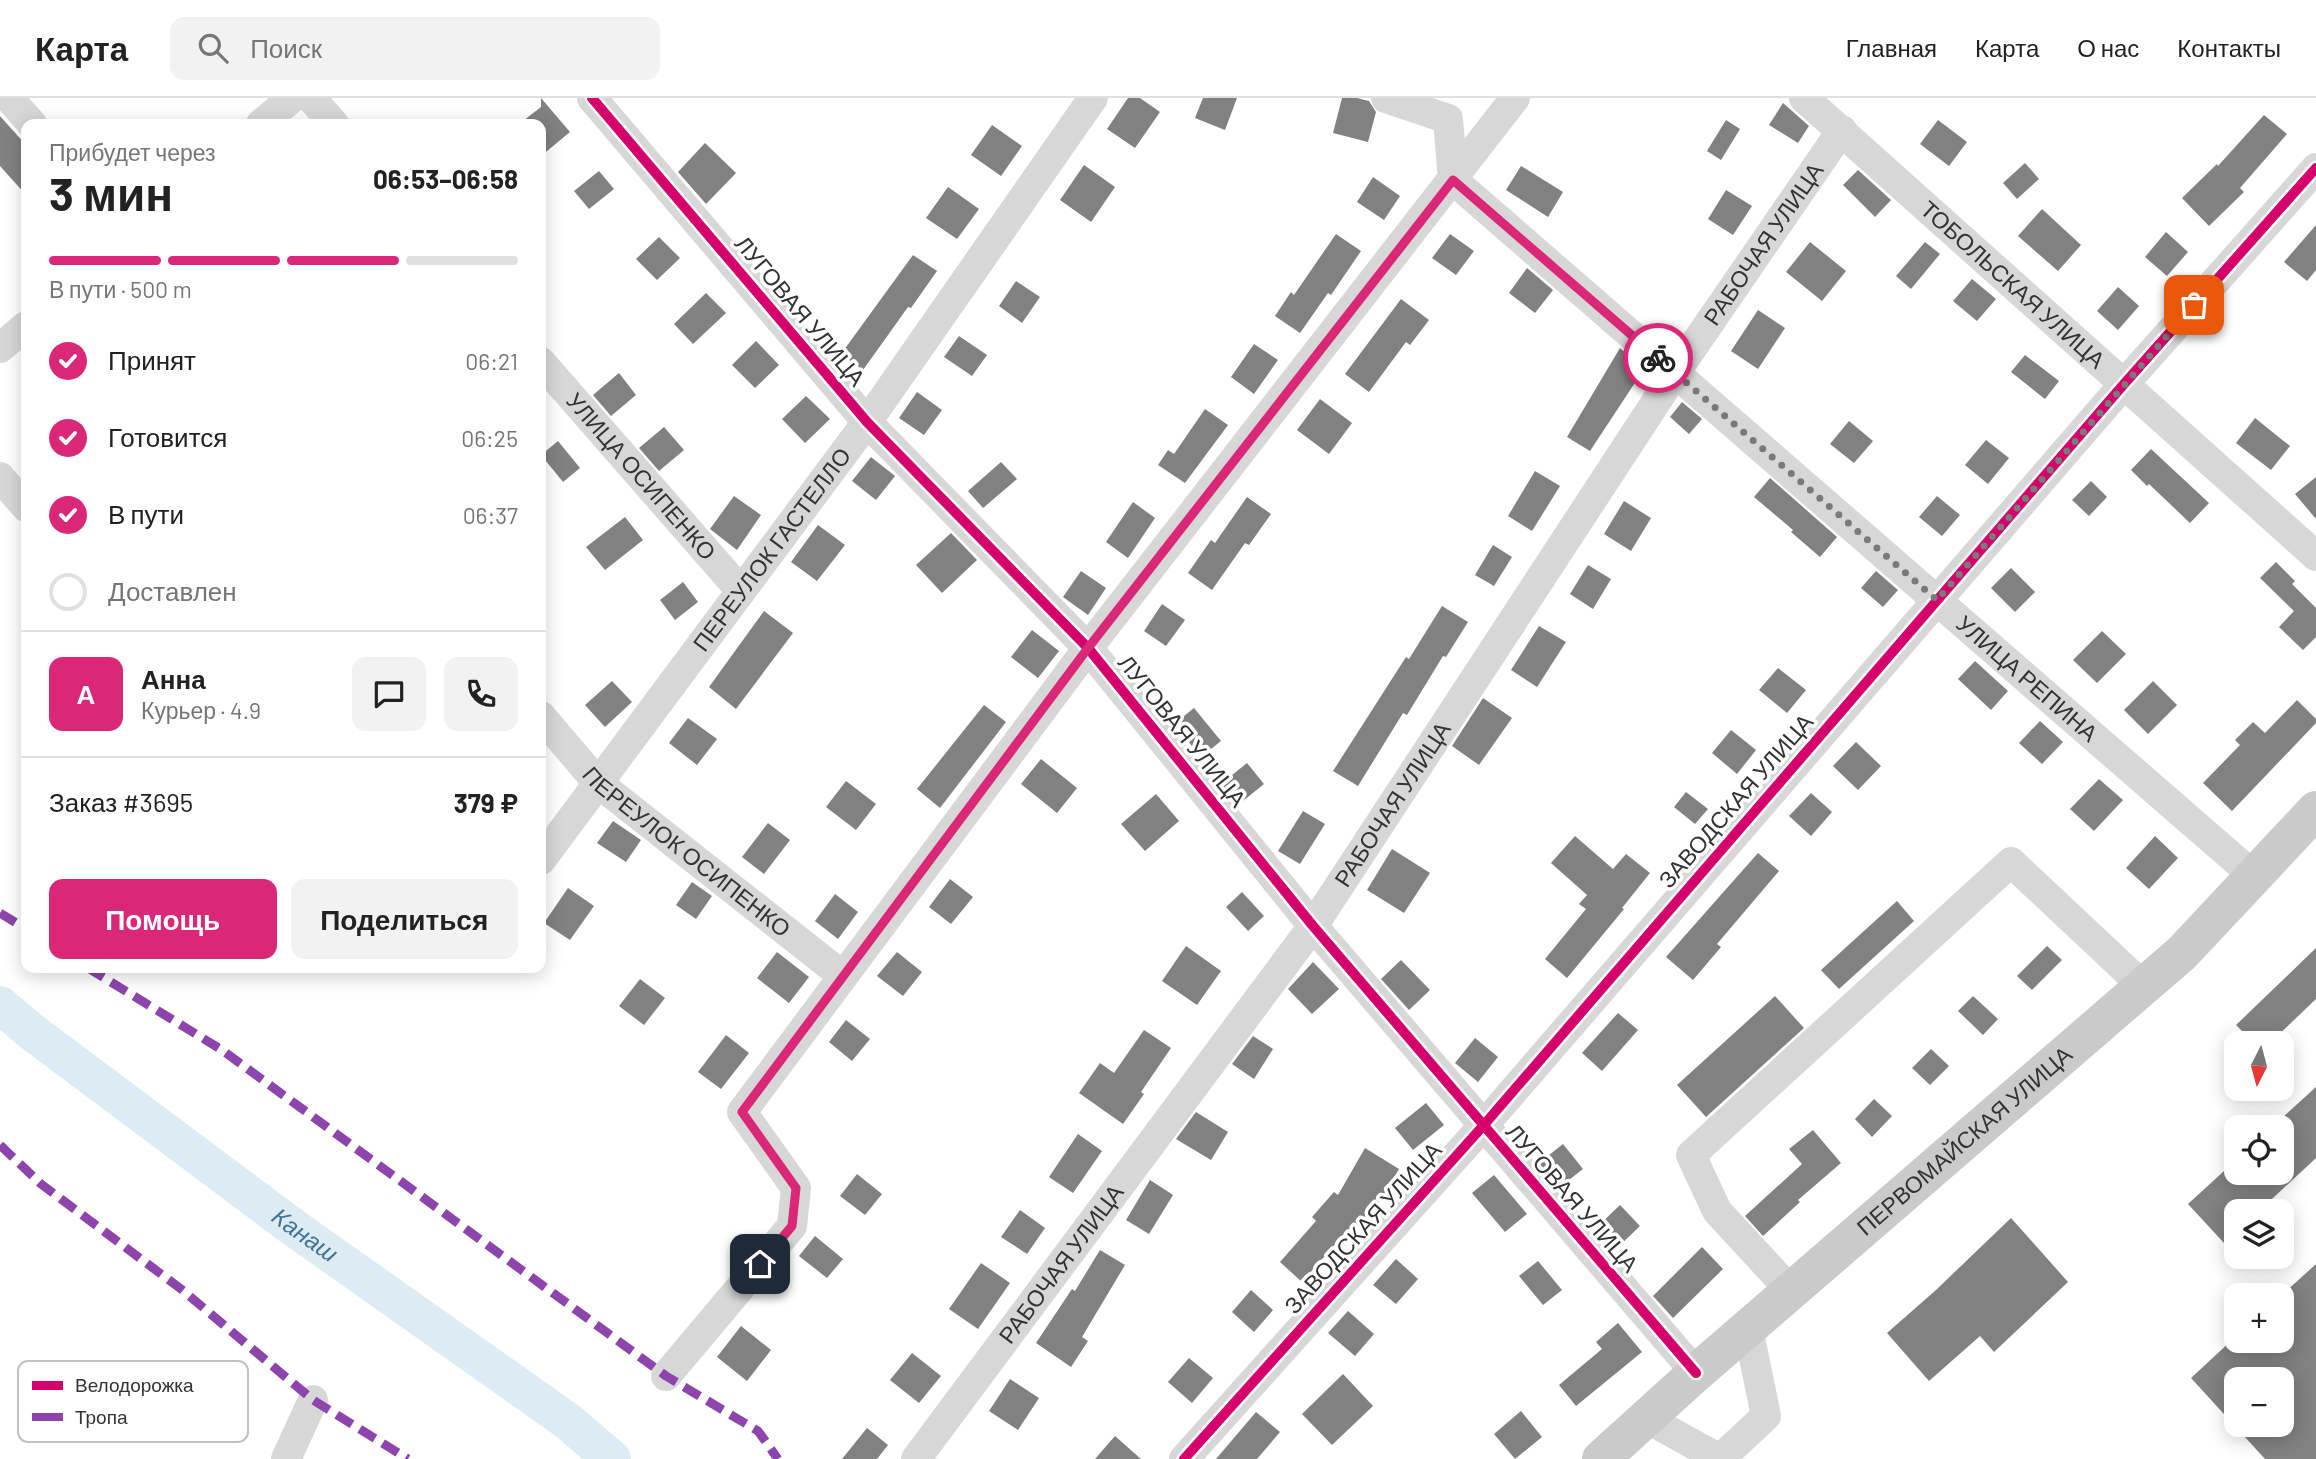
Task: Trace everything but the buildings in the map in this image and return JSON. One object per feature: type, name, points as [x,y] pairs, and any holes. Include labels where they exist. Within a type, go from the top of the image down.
[{"type":"main road","name":"ПЕРВОМАЙСКАЯ УЛИЦА","points":[[1601,1459],[1696,1373],[2182,953],[2316,810]]},
{"type":"street","points":[[9,98],[28,119]]},
{"type":"street","points":[[267,119],[292,98]]},
{"type":"street","points":[[311,98],[330,119]]},
{"type":"street","name":"ЛУГОВАЯ УЛИЦА","points":[[592,98],[867,422],[1088,648],[1313,926],[1696,1373]]},
{"type":"street","name":"ПЕРЕУЛОК ГАСТЕЛЛО","points":[[546,853],[867,422],[1093,98]]},
{"type":"street","points":[[1386,98],[1448,119],[1453,180]]},
{"type":"street","points":[[666,1377],[792,1226],[796,1188],[742,1112],[1088,648],[1515,98]]},
{"type":"street","name":"ТОБОЛЬСКАЯ УЛИЦА","points":[[1804,98],[2316,556]]},
{"type":"street","name":"РАБОЧАЯ УЛИЦА","points":[[916,1459],[1313,926],[1675,373],[1842,130]]},
{"type":"street","name":"ЗАВОДСКАЯ УЛИЦА","points":[[1184,1459],[1483,1126],[2124,384],[2316,168]]},
{"type":"street","name":"УЛИЦА РЕПИНА","points":[[1453,180],[2254,876]]},
{"type":"street","points":[[0,348],[21,330]]},
{"type":"street","name":"УЛИЦА ОСИПЕНКО","points":[[546,368],[741,591]]},
{"type":"street","points":[[0,477],[21,501]]},
{"type":"street","name":"ПЕРЕУЛОК ОСИПЕНКО","points":[[546,722],[598,783],[843,976]]},
{"type":"street","points":[[1791,1291],[1717,1211],[1691,1155],[2011,862],[2143,986]]},
{"type":"street","points":[[1646,1418],[1720,1459],[1766,1416],[1748,1328]]},
{"type":"street","points":[[286,1459],[313,1400]]},
{"type":"waterway","name":"Канаш","points":[[0,1005],[32,1032],[290,1225],[566,1420],[612,1459]]},
{"type":"marked path","points":[[0,913],[21,926]]},
{"type":"marked path","points":[[96,973],[222,1050],[666,1376],[758,1431],[778,1459]]},
{"type":"marked path","points":[[0,1145],[41,1184],[181,1289],[313,1400],[408,1459]]},
{"type":"cycle path","points":[[592,98],[867,422],[1088,648],[1313,926],[1696,1373]]},
{"type":"cycle path","points":[[1184,1459],[1483,1126],[2124,384],[2316,168]]},
{"type":"way so far","points":[[1658,358],[1937,600],[2194,305]]},
{"type":"route","points":[[760,1264],[792,1226],[796,1188],[742,1112],[1088,648],[1453,180],[1658,358]]}]
